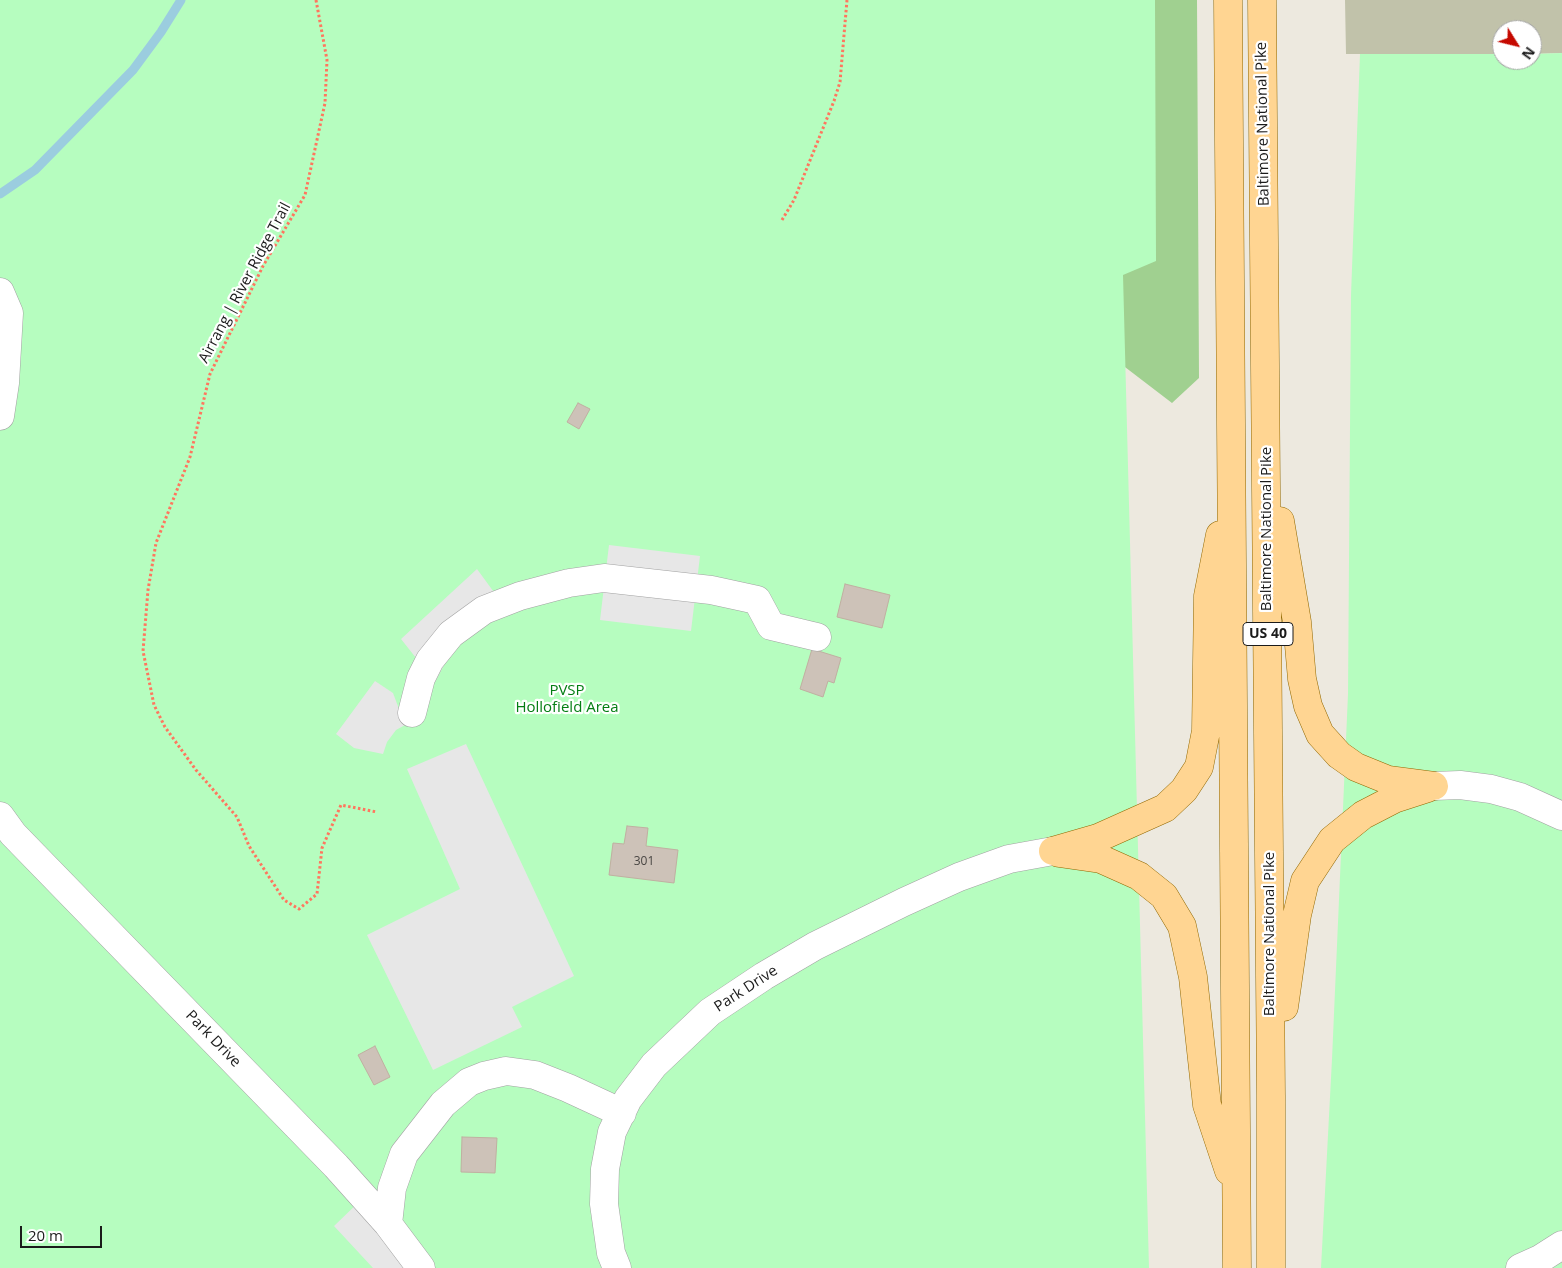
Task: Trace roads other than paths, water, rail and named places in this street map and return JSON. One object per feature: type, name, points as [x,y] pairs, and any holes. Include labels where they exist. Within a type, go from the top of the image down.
[{"type":"main road","name":"US 40","points":[[1228,0],[1237,1268]]},
{"type":"main road","name":"Baltimore National Pike","points":[[1262,0],[1271,1268]]},
{"type":"main road","points":[[1266,440],[1297,622],[1302,679],[1308,706],[1320,734],[1339,755],[1356,767],[1388,780],[1434,786]]},
{"type":"main road","points":[[1053,852],[1098,838],[1165,808],[1184,790],[1199,767],[1206,731],[1208,596],[1231,482]]},
{"type":"main road","points":[[1271,1095],[1297,915],[1305,881],[1332,840],[1363,815],[1394,799],[1434,786]]},
{"type":"main road","points":[[1053,852],[1101,859],[1139,876],[1164,896],[1182,926],[1193,977],[1207,1105],[1236,1196]]},
{"type":"street","points":[[0,292],[9,313],[5,383],[0,416]]},
{"type":"street","points":[[412,714],[421,678],[430,660],[451,634],[484,610],[520,596],[569,583],[604,578],[720,592],[757,600],[771,626],[817,637]]},
{"type":"street","points":[[1434,786],[1460,785],[1491,789],[1559,809]]},
{"type":"street","name":"Park Drive","points":[[0,816],[13,834],[336,1166],[388,1224],[421,1268]]},
{"type":"street","name":"Park Drive","points":[[617,1268],[611,1253],[604,1204],[605,1169],[612,1132],[628,1099],[654,1065],[710,1012],[764,976],[815,946],[959,877],[1009,859],[1053,852]]},
{"type":"street","points":[[388,1224],[392,1188],[404,1154],[443,1104],[469,1082],[506,1071],[535,1075],[622,1113]]},
{"type":"street","points":[[1520,1268],[1540,1259],[1562,1245]]},
{"type":"waterway","points":[[0,194],[35,170],[133,70],[161,32],[181,0]]},
{"type":"park label","name":"PVSP Hollofield Area","points":[[567,700]]}]
